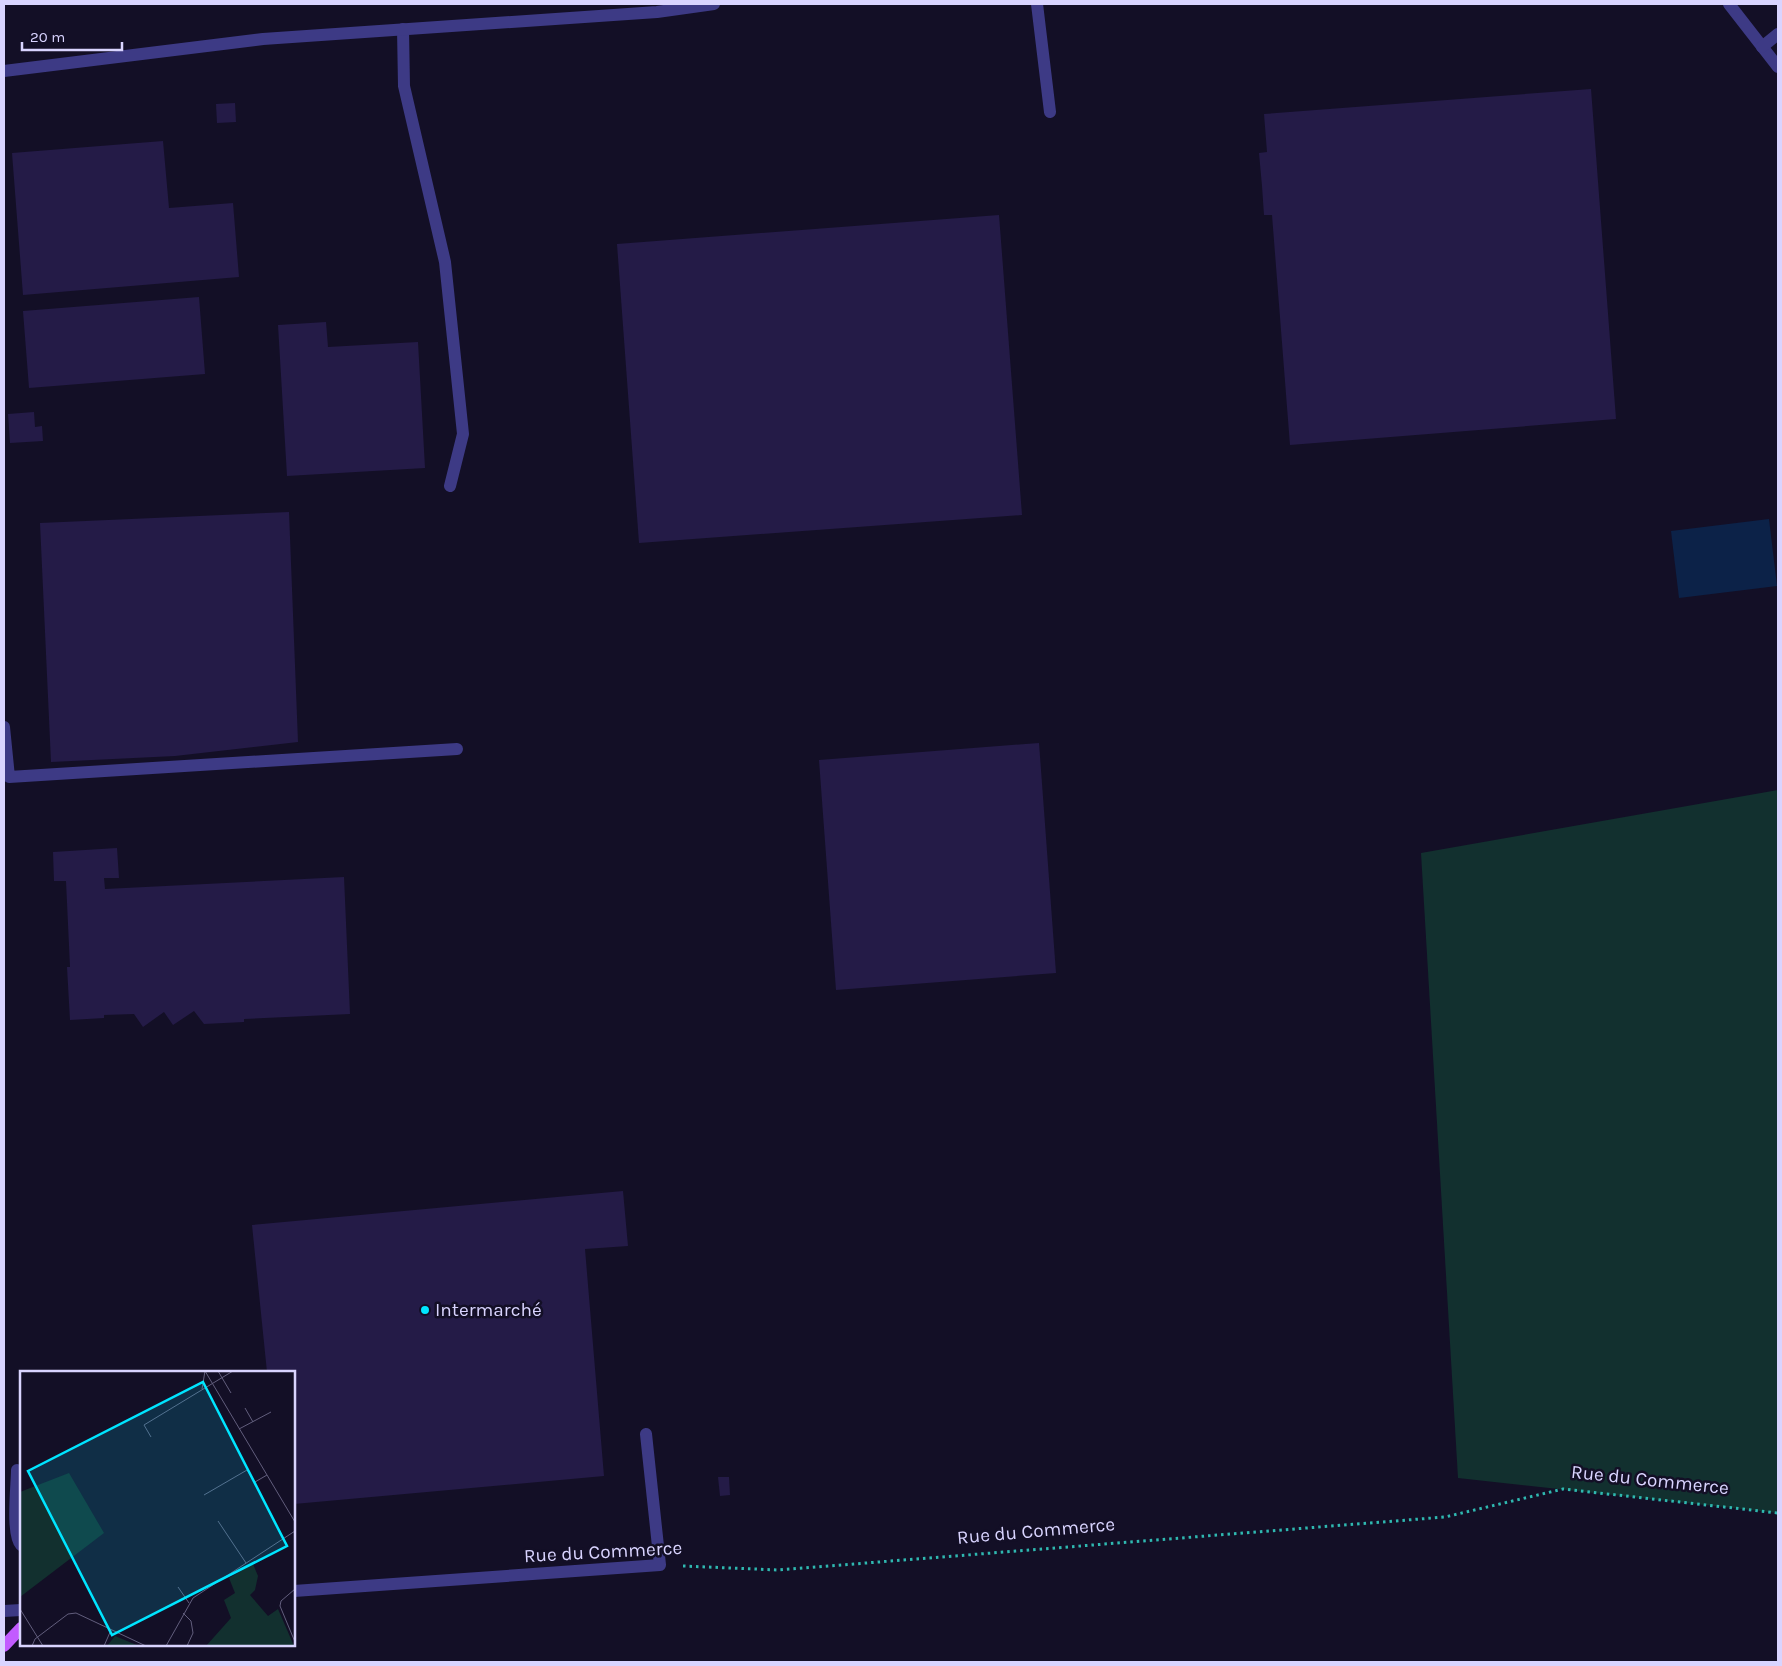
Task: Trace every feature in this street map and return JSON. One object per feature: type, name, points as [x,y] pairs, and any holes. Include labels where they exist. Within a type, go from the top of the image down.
[{"type":"main road","points":[[4,1646],[20,1629]]},
{"type":"street","points":[[4,71],[263,39],[656,12],[714,4]]},
{"type":"street","points":[[1037,4],[1050,112]]},
{"type":"street","points":[[1729,4],[1778,67]]},
{"type":"street","points":[[403,29],[404,86],[445,262],[464,434],[450,486]]},
{"type":"street","points":[[1762,47],[1778,34]]},
{"type":"street","points":[[4,727],[9,777],[457,749]]},
{"type":"street","points":[[646,1434],[660,1565]]},
{"type":"street","points":[[18,1470],[20,1542]]},
{"type":"street","name":"Rue du Commerce","points":[[295,1591],[660,1565]]},
{"type":"street","points":[[4,1611],[20,1610]]},
{"type":"path","name":"Rue du Commerce","points":[[660,1565],[778,1570],[1445,1517],[1563,1489],[1778,1512]]},
{"type":"green space","points":[[1778,790],[1778,1513],[1458,1478],[1421,853]]},
{"type":"water","points":[[1769,519],[1777,586],[1679,598],[1671,531]]},
{"type":"building","points":[[1591,89],[1616,419],[1290,445],[1272,215],[1264,215],[1259,153],[1267,152],[1264,114]]},
{"type":"building","points":[[235,103],[236,122],[217,123],[216,104]]},
{"type":"building","points":[[163,141],[169,208],[233,203],[239,277],[23,295],[12,153]]},
{"type":"building","points":[[999,215],[1022,515],[639,543],[617,244]]},
{"type":"building","points":[[199,297],[205,374],[29,388],[23,311]]},
{"type":"building","points":[[326,322],[328,347],[418,342],[425,468],[287,476],[278,325]]},
{"type":"building","points":[[34,412],[35,427],[42,426],[43,441],[10,443],[8,414]]},
{"type":"building","points":[[289,512],[298,742],[175,756],[51,762],[40,523]]},
{"type":"building","points":[[1039,743],[1056,973],[836,990],[819,760]]},
{"type":"building","points":[[117,848],[119,878],[104,878],[105,889],[344,877],[350,1014],[244,1019],[244,1022],[204,1024],[194,1011],[173,1025],[164,1012],[143,1027],[134,1014],[104,1015],[104,1018],[70,1020],[67,967],[70,967],[66,881],[54,881],[53,852]]},
{"type":"building","name":"Intermarché","points":[[623,1191],[628,1246],[585,1249],[604,1476],[295,1504],[295,1371],[267,1371],[252,1225]]},
{"type":"building","points":[[718,1477],[729,1477],[730,1495],[720,1496]]},
{"type":"place","name":"Intermarché","points":[[425,1310]]}]
